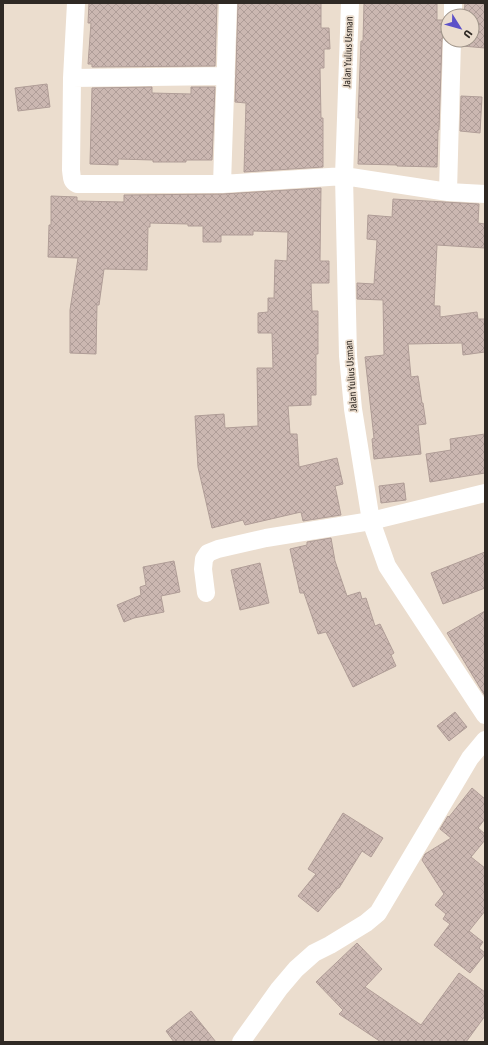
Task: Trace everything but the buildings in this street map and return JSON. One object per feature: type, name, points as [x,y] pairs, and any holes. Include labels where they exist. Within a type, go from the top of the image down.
[{"type":"street","points":[[76,3],[72,78],[71,170],[73,182],[77,184],[222,184],[344,176],[448,192],[485,194]]},
{"type":"street","points":[[222,184],[228,3]]},
{"type":"street","name":"Jalan Yulius Usman","points":[[350,3],[344,176],[348,356],[353,409],[371,521],[387,566],[485,715]]},
{"type":"street","points":[[448,192],[452,48]]},
{"type":"street","points":[[72,78],[226,76]]},
{"type":"street","points":[[206,593],[203,569],[204,559],[208,553],[218,549],[266,538],[371,521],[485,493]]},
{"type":"street","points":[[241,1042],[279,989],[296,969],[314,953],[366,923],[378,913],[470,758],[485,740]]}]
